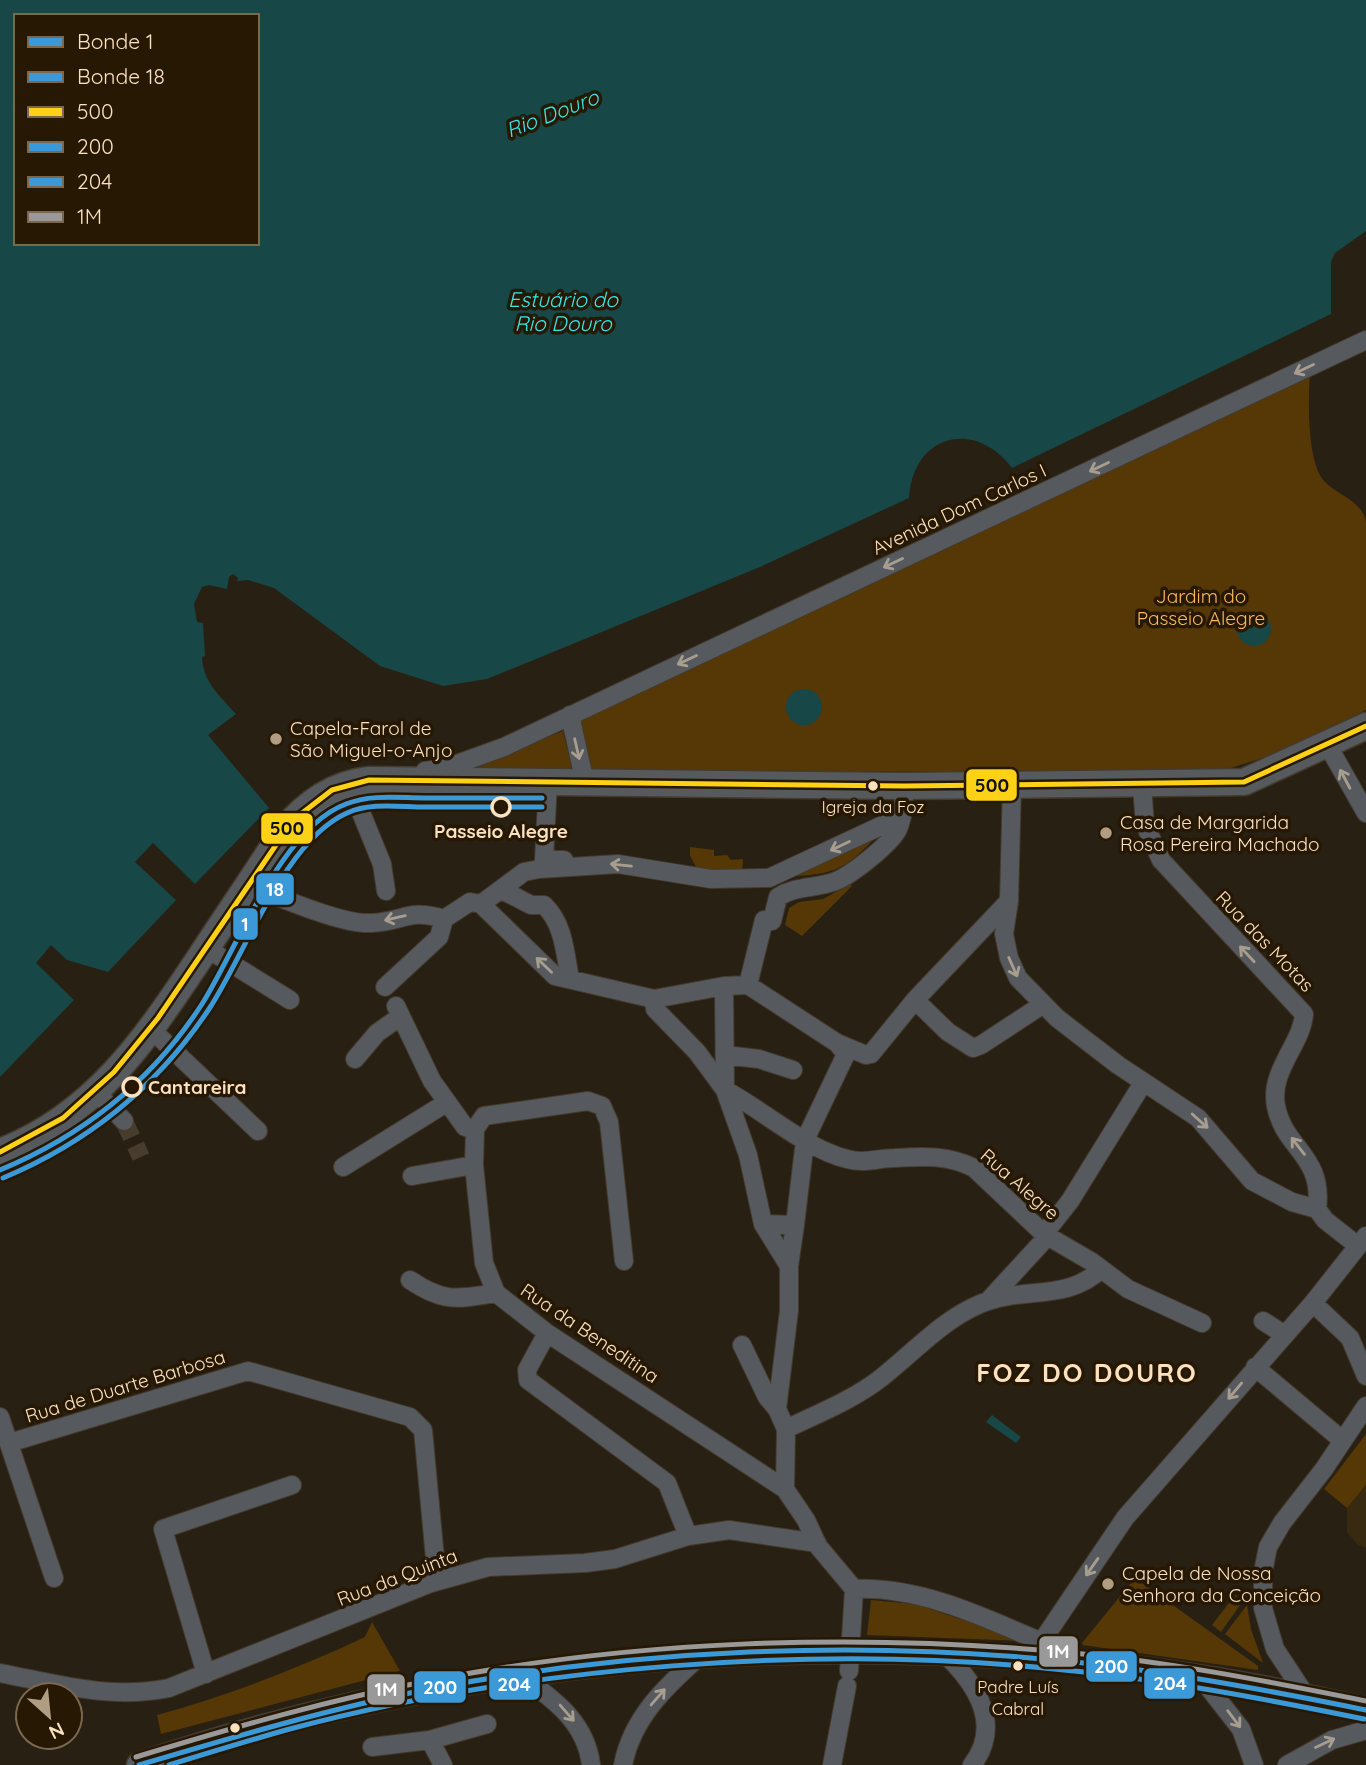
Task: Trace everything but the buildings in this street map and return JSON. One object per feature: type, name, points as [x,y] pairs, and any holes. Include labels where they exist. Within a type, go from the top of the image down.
[{"type":"main road","points":[[0,1152],[64,1119],[97,1093],[152,1030],[247,885],[298,814],[319,796],[359,782],[1142,786],[1244,782],[1366,726]]},
{"type":"main road","points":[[139,1765],[324,1712],[421,1690],[700,1656],[848,1670],[946,1655],[1036,1650],[1306,1696],[1366,1710]]},
{"type":"street","name":"Avenida Dom Carlos I","points":[[359,782],[446,768],[470,761],[1366,340]]},
{"type":"street","points":[[570,715],[585,783]]},
{"type":"street","points":[[1327,744],[1366,813]]},
{"type":"street","points":[[359,782],[382,863],[386,891]]},
{"type":"street","points":[[548,782],[544,860],[618,864],[711,879],[769,878],[902,816]]},
{"type":"street","points":[[854,1589],[883,1587],[930,1600],[1004,1625],[1036,1650],[1125,1518],[1313,1303],[1362,1241],[1325,1220],[1317,1209],[1292,1202],[1258,1185],[1198,1118],[1143,1083],[1042,1005],[1012,969],[1004,934],[1009,901],[1012,784]]},
{"type":"street","points":[[748,985],[778,897],[800,887],[834,882],[854,871],[897,831],[902,816],[904,786]]},
{"type":"street","name":"Rua das Motas","points":[[1142,786],[1145,825],[1161,860],[1304,1014],[1279,1075],[1275,1100],[1285,1127],[1315,1171],[1319,1192],[1317,1209]]},
{"type":"street","points":[[481,904],[524,872],[573,863]]},
{"type":"street","points":[[247,885],[351,921],[370,923],[422,912],[444,919]]},
{"type":"street","points":[[502,890],[530,905],[544,905],[552,913],[564,942],[570,979]]},
{"type":"street","points":[[385,988],[439,937],[444,919],[470,902],[481,904],[555,976],[654,999],[724,986],[748,985],[837,1043],[871,1054],[915,1000],[1009,901]]},
{"type":"street","points":[[206,948],[290,1000]]},
{"type":"street","points":[[724,986],[724,1090]]},
{"type":"street","points":[[654,999],[654,1009],[697,1052],[724,1090],[748,1155],[763,1224],[789,1266]]},
{"type":"street","points":[[915,1000],[948,1032],[972,1048],[981,1045],[1042,1005]]},
{"type":"street","points":[[355,1059],[398,1011],[446,1102],[465,1127],[475,1129],[489,1113],[589,1101],[602,1106],[609,1122],[624,1261]]},
{"type":"street","points":[[152,1030],[258,1131]]},
{"type":"street","points":[[777,1409],[789,1311],[789,1266],[805,1140],[846,1054],[837,1043]]},
{"type":"street","points":[[725,1055],[759,1059],[793,1070]]},
{"type":"street","points":[[988,1301],[1045,1235],[1070,1200],[1143,1083]]},
{"type":"street","name":"Rua Alegre","points":[[724,1090],[834,1155],[860,1162],[892,1157],[943,1157],[960,1161],[974,1168],[1045,1235],[1128,1289],[1202,1323]]},
{"type":"street","points":[[97,1093],[124,1121]]},
{"type":"street","points":[[343,1167],[446,1102]]},
{"type":"street","name":"Rua da Beneditina","points":[[475,1129],[474,1165],[484,1263],[496,1293],[547,1333],[785,1489]]},
{"type":"street","points":[[412,1176],[474,1165]]},
{"type":"street","points":[[763,1224],[794,1225]]},
{"type":"street","points":[[786,1429],[879,1380],[966,1310],[988,1301],[1082,1285],[1101,1269]]},
{"type":"street","points":[[410,1280],[436,1297],[455,1298],[496,1293]]},
{"type":"street","points":[[1313,1303],[1358,1350],[1366,1376]]},
{"type":"street","points":[[1337,1331],[1357,1317]]},
{"type":"street","points":[[1263,1321],[1284,1335]]},
{"type":"street","points":[[547,1333],[527,1370],[528,1380],[667,1483],[688,1535]]},
{"type":"street","points":[[743,1345],[767,1397],[777,1409],[786,1429],[785,1489],[834,1568],[854,1589],[848,1670],[832,1765]]},
{"type":"street","points":[[1255,1367],[1342,1440]]},
{"type":"street","name":"Rua de Duarte Barbosa","points":[[9,1443],[248,1371],[410,1417],[424,1430],[436,1569],[431,1583]]},
{"type":"street","points":[[1306,1696],[1275,1649],[1263,1608],[1262,1572],[1268,1547],[1282,1523],[1358,1422],[1366,1406]]},
{"type":"street","name":"Rua de Duarte Barbosa","points":[[0,1417],[54,1578]]},
{"type":"street","points":[[206,1674],[163,1529],[292,1485]]},
{"type":"street","name":"Rua da Quinta","points":[[0,1673],[99,1693],[122,1694],[169,1688],[431,1583],[488,1567],[548,1567],[615,1559],[688,1535],[729,1530],[817,1543]]},
{"type":"street","points":[[946,1655],[972,1684],[986,1713],[985,1734],[972,1765]]},
{"type":"street","points":[[623,1765],[632,1735],[648,1708],[700,1656]]},
{"type":"street","points":[[522,1676],[568,1713],[587,1745],[591,1765]]},
{"type":"street","points":[[1202,1679],[1241,1729],[1254,1765]]},
{"type":"street","points":[[372,1747],[430,1740],[487,1724]]},
{"type":"street","points":[[1287,1765],[1332,1740],[1366,1730]]},
{"type":"street","points":[[430,1740],[443,1765]]},
{"type":"shaded area","points":[[1366,1485],[1366,1548],[1358,1545],[1347,1532],[1347,1508]]},
{"type":"green space","name":"Jardim do Passeio Alegre","points":[[1310,375],[1310,430],[1318,472],[1329,486],[1359,508],[1366,521],[1366,710],[1272,755],[1215,773],[585,770],[575,722]]},
{"type":"green space","points":[[563,731],[573,772],[466,769]]},
{"type":"green space","points":[[880,833],[843,866],[823,873],[795,876]]},
{"type":"green space","points":[[690,847],[714,850],[714,856],[727,855],[731,860],[743,859],[742,872],[699,872],[690,856]]},
{"type":"green space","points":[[850,884],[852,886],[802,936],[785,925],[789,908],[799,902],[823,899]]},
{"type":"green space","points":[[1366,1434],[1366,1485],[1347,1508],[1324,1489]]},
{"type":"green space","points":[[1135,1578],[1258,1666],[1258,1670],[1083,1645]]},
{"type":"green space","points":[[1235,1595],[1243,1601],[1221,1632],[1212,1625]]},
{"type":"green space","points":[[871,1600],[915,1604],[1026,1641],[867,1635]]},
{"type":"green space","points":[[1247,1605],[1251,1629],[1263,1663],[1225,1634]]},
{"type":"green space","points":[[372,1622],[400,1671],[161,1734],[157,1715],[236,1690],[314,1660],[365,1637]]},
{"type":"water","name":"Estuário do Rio Douro","points":[[0,0],[1366,0],[1366,231],[1335,253],[1331,262],[1331,314],[1012,468],[997,452],[980,443],[964,439],[948,441],[933,448],[921,460],[913,477],[909,498],[760,567],[487,679],[443,686],[380,666],[274,588],[248,580],[237,581],[238,578],[233,574],[229,577],[227,589],[209,585],[202,587],[194,604],[197,622],[203,623],[205,656],[202,657],[205,674],[213,688],[236,714],[208,735],[269,808],[195,884],[153,843],[135,862],[176,900],[108,972],[67,960],[51,945],[36,963],[74,1000],[0,1077]]},
{"type":"water","points":[[1254,612],[1266,617],[1271,629],[1266,641],[1254,646],[1242,641],[1237,629],[1242,617]]},
{"type":"water","points":[[804,689],[816,695],[822,707],[816,719],[804,725],[792,719],[786,707],[792,695]]},
{"type":"water","points":[[992,1415],[1021,1437],[1016,1443],[986,1422]]},
{"type":"tunnel","points":[[124,1121],[141,1157]]},
{"type":"tram line","name":"1","points":[[0,1170],[31,1156],[88,1122],[114,1103],[161,1058],[202,1004],[281,863],[301,837],[323,817],[346,804],[375,798],[542,798]]},
{"type":"tram line","name":"18","points":[[3,1178],[34,1164],[92,1129],[119,1109],[167,1063],[209,1009],[285,873],[324,827],[347,813],[375,806],[542,807]]},
{"type":"transit line","name":"500","points":[[0,1152],[63,1118],[114,1072],[158,1018],[293,820],[332,790],[369,780],[904,786],[1244,782],[1366,726]]},
{"type":"transit line","name":"1M","points":[[136,1757],[284,1714],[433,1680],[589,1656],[747,1644],[906,1643],[1063,1652],[1177,1666],[1366,1701]]},
{"type":"transit line","name":"200","points":[[139,1765],[323,1713],[435,1688],[591,1664],[749,1652],[907,1651],[1064,1661],[1253,1688],[1366,1710]]},
{"type":"transit line","name":"204","points":[[169,1765],[286,1730],[378,1708],[474,1690],[572,1676],[773,1660],[970,1662],[1064,1670],[1252,1697],[1364,1719]]},
{"type":"place","name":"Capela-Farol de São Miguel-o-Anjo","points":[[276,739]]},
{"type":"place","name":"Igreja da Foz","points":[[873,786]]},
{"type":"place","name":"Passeio Alegre","points":[[501,807]]},
{"type":"place","name":"Casa de Margarida Rosa Pereira Machado","points":[[1106,833]]},
{"type":"place","name":"Cantareira","points":[[132,1087]]},
{"type":"place","name":"Capela de Nossa Senhora da Conceição","points":[[1108,1584]]},
{"type":"place","name":"Padre Luís Cabral","points":[[1018,1666]]},
{"type":"district","name":"FOZ DO DOURO","points":[[1087,1372]]},
{"type":"water label","name":"Rio Douro","points":[[552,113]]}]
